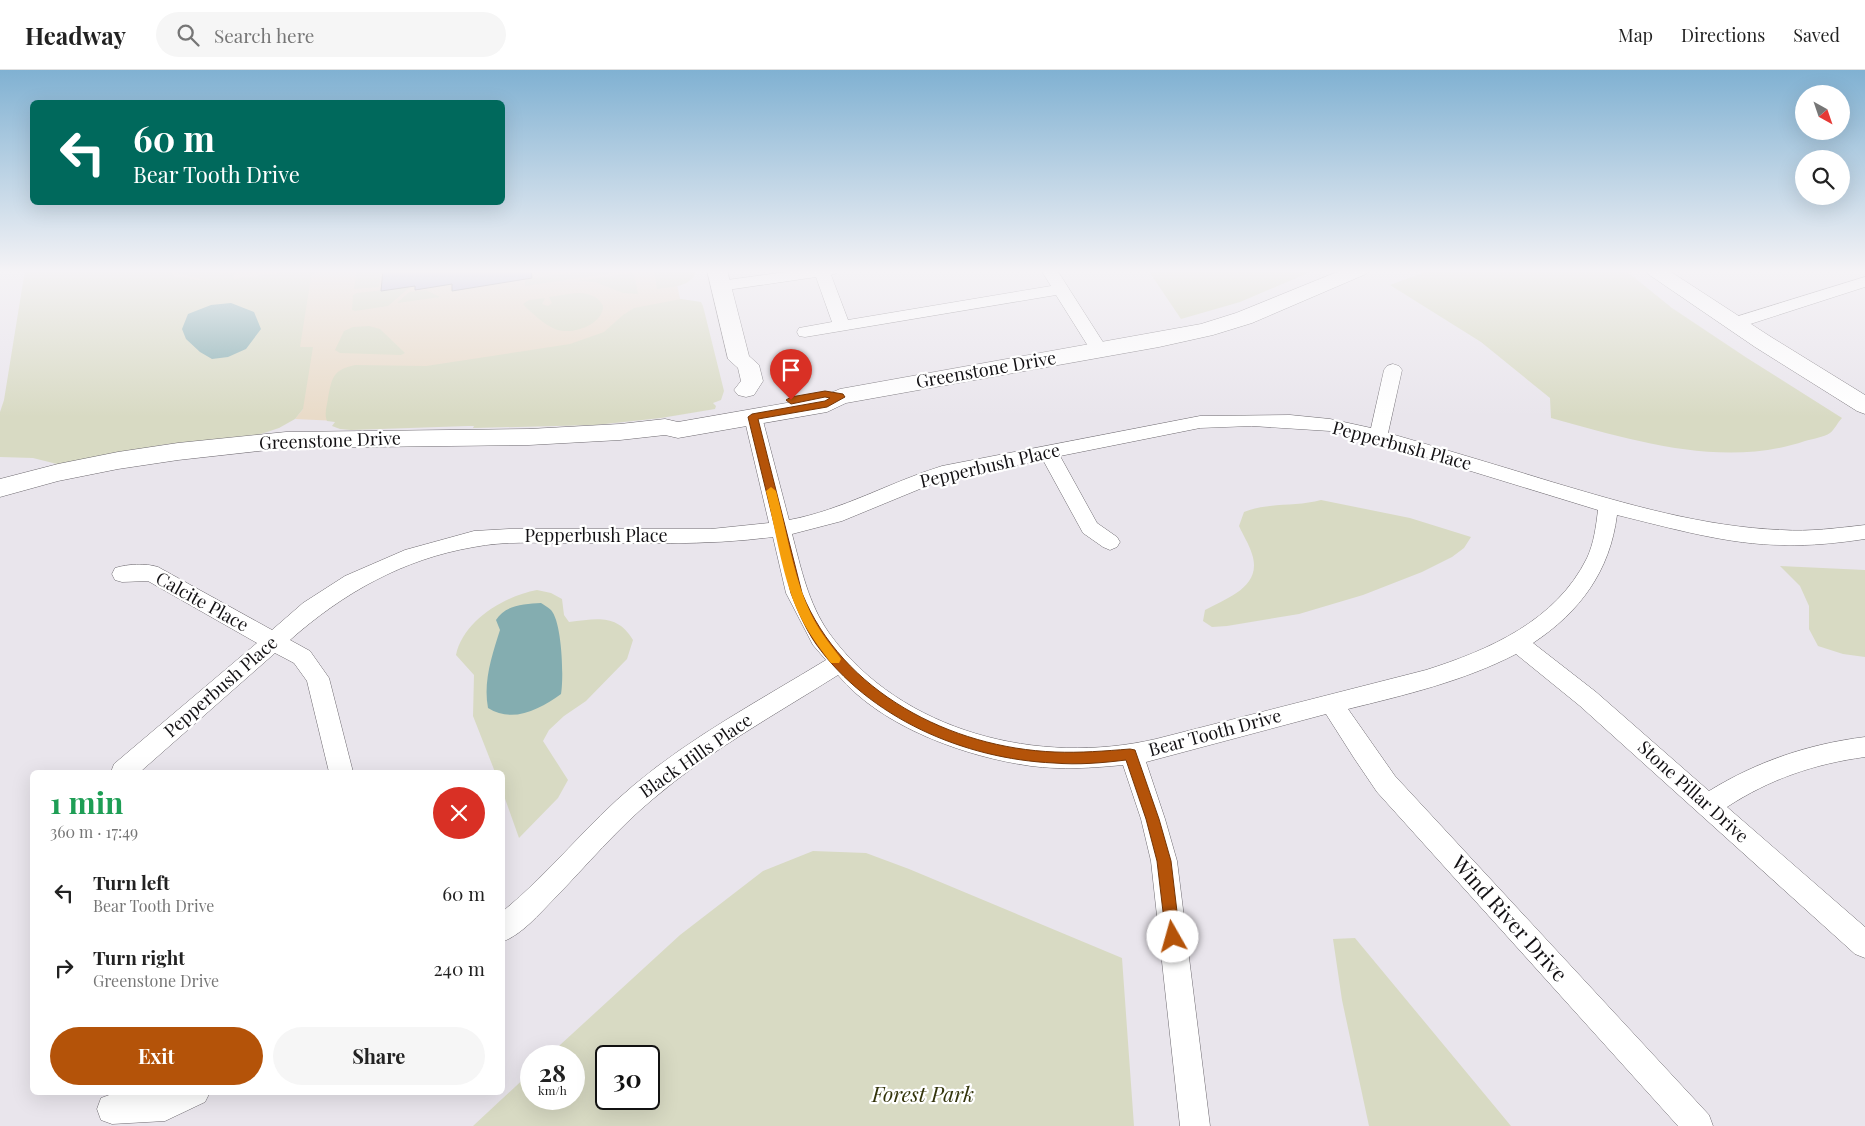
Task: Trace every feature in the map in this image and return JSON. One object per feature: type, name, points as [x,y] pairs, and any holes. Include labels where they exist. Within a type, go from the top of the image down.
[{"type":"street","points":[[729,319],[739,360],[734,367],[735,372],[749,405]]},
{"type":"street","points":[[840,319],[842,327]]},
{"type":"street","points":[[805,332],[888,319]]},
{"type":"street","points":[[1080,319],[1099,350]]},
{"type":"street","name":"Greenstone Drive","points":[[0,488],[79,469],[145,457],[211,448],[301,440],[585,435],[665,427],[678,430],[749,405],[827,404],[840,397],[1182,335],[1239,319]]},
{"type":"street","points":[[1728,319],[1865,406]]},
{"type":"street","points":[[1735,324],[1750,319]]},
{"type":"street","points":[[1378,436],[1394,370]]},
{"type":"street","name":"Bear Tooth Drive","points":[[749,405],[796,593],[806,617],[820,640],[839,664],[875,696],[905,715],[939,732],[976,745],[1016,754],[1053,758],[1091,758],[1130,754],[1462,668],[1518,643],[1552,617],[1580,588],[1596,562],[1602,544],[1609,506]]},
{"type":"street","name":"Pepperbush Place","points":[[125,770],[312,609],[352,582],[412,554],[474,539],[509,536],[735,535],[814,522],[835,516],[942,473],[1200,422],[1252,420],[1330,425],[1378,436],[1609,506],[1679,523],[1755,536],[1784,538],[1836,536],[1865,532]]},
{"type":"street","points":[[1048,452],[1090,528],[1110,542]]},
{"type":"street","name":"Calcite Place","points":[[122,574],[151,573],[302,657],[318,678],[341,770]]},
{"type":"street","name":"Stone Pillar Drive","points":[[1518,643],[1588,699],[1865,945]]},
{"type":"street","name":"Black Hills Place","points":[[505,927],[524,912],[554,883],[583,850],[633,800],[685,760],[839,664]]},
{"type":"street","name":"Wind River Drive","points":[[1332,703],[1362,751],[1386,784],[1698,1126]]},
{"type":"street","points":[[1708,805],[1758,774],[1798,759],[1836,750],[1865,747]]},
{"type":"street","points":[[1130,754],[1153,819],[1164,861],[1195,1126]]},
{"type":"street","points":[[112,1109],[165,1106],[189,1095]]},
{"type":"shaded area","points":[[247,319],[684,319],[698,385],[338,421],[295,419],[303,409],[300,398]]},
{"type":"green space","points":[[17,319],[304,319],[300,347],[313,347],[303,409],[295,419],[279,428],[258,435],[162,445],[61,465],[33,458],[0,457],[0,412],[4,400]]},
{"type":"green space","points":[[540,319],[598,319],[585,327],[569,331],[562,331],[547,325]]},
{"type":"green space","points":[[618,319],[706,319],[724,391],[721,400],[713,403],[716,406],[715,409],[661,418],[596,425],[473,428],[474,426],[468,426],[351,430],[332,426],[335,422],[327,421],[326,410],[332,380],[338,372],[348,367],[355,365],[426,366],[570,344],[604,332]]},
{"type":"green space","points":[[1445,319],[1689,319],[1842,418],[1832,432],[1825,436],[1774,449],[1710,452],[1645,442],[1551,418],[1550,398],[1481,342]]},
{"type":"green space","points":[[369,326],[380,329],[405,353],[401,355],[340,353],[335,350],[344,331],[353,327]]},
{"type":"green space","points":[[1321,500],[1410,518],[1471,537],[1464,548],[1452,557],[1422,572],[1363,595],[1299,614],[1227,626],[1212,627],[1203,621],[1205,610],[1232,596],[1248,583],[1252,575],[1254,565],[1252,554],[1239,526],[1244,512],[1263,507]]},
{"type":"green space","points":[[1780,566],[1865,570],[1865,657],[1843,654],[1818,646],[1809,629],[1809,606],[1800,586]]},
{"type":"green space","points":[[537,590],[551,593],[562,599],[564,615],[569,622],[597,619],[613,622],[627,631],[633,640],[627,659],[586,701],[564,716],[549,730],[543,741],[568,780],[558,798],[519,838],[505,799],[505,770],[494,770],[473,716],[474,675],[456,655],[467,631],[476,621],[499,604],[524,593]]},
{"type":"green space","name":"Forest Park","points":[[813,851],[866,853],[909,869],[1122,958],[1134,1126],[473,1126],[520,1082],[520,1110],[585,1110],[585,1045],[560,1045],[680,935],[763,871]]},
{"type":"green space","points":[[1355,938],[1511,1126],[1369,1126],[1342,1000],[1333,939]]},
{"type":"water","points":[[186,319],[257,319],[261,329],[246,349],[228,357],[212,359],[200,352],[186,339],[182,329]]},
{"type":"water","points":[[541,603],[551,610],[558,626],[562,663],[561,694],[544,705],[526,713],[507,715],[497,713],[488,708],[487,698],[487,678],[500,630],[496,620],[504,611],[510,608]]},
{"type":"slow traffic","points":[[771,491],[796,593],[806,617],[820,640],[835,659]]},
{"type":"route","points":[[791,400],[825,394],[840,397],[827,404],[752,417],[796,593],[806,617],[820,640],[839,664],[875,696],[905,715],[939,732],[976,745],[1016,754],[1053,758],[1091,758],[1130,754],[1153,819],[1164,861],[1173,937]]}]
